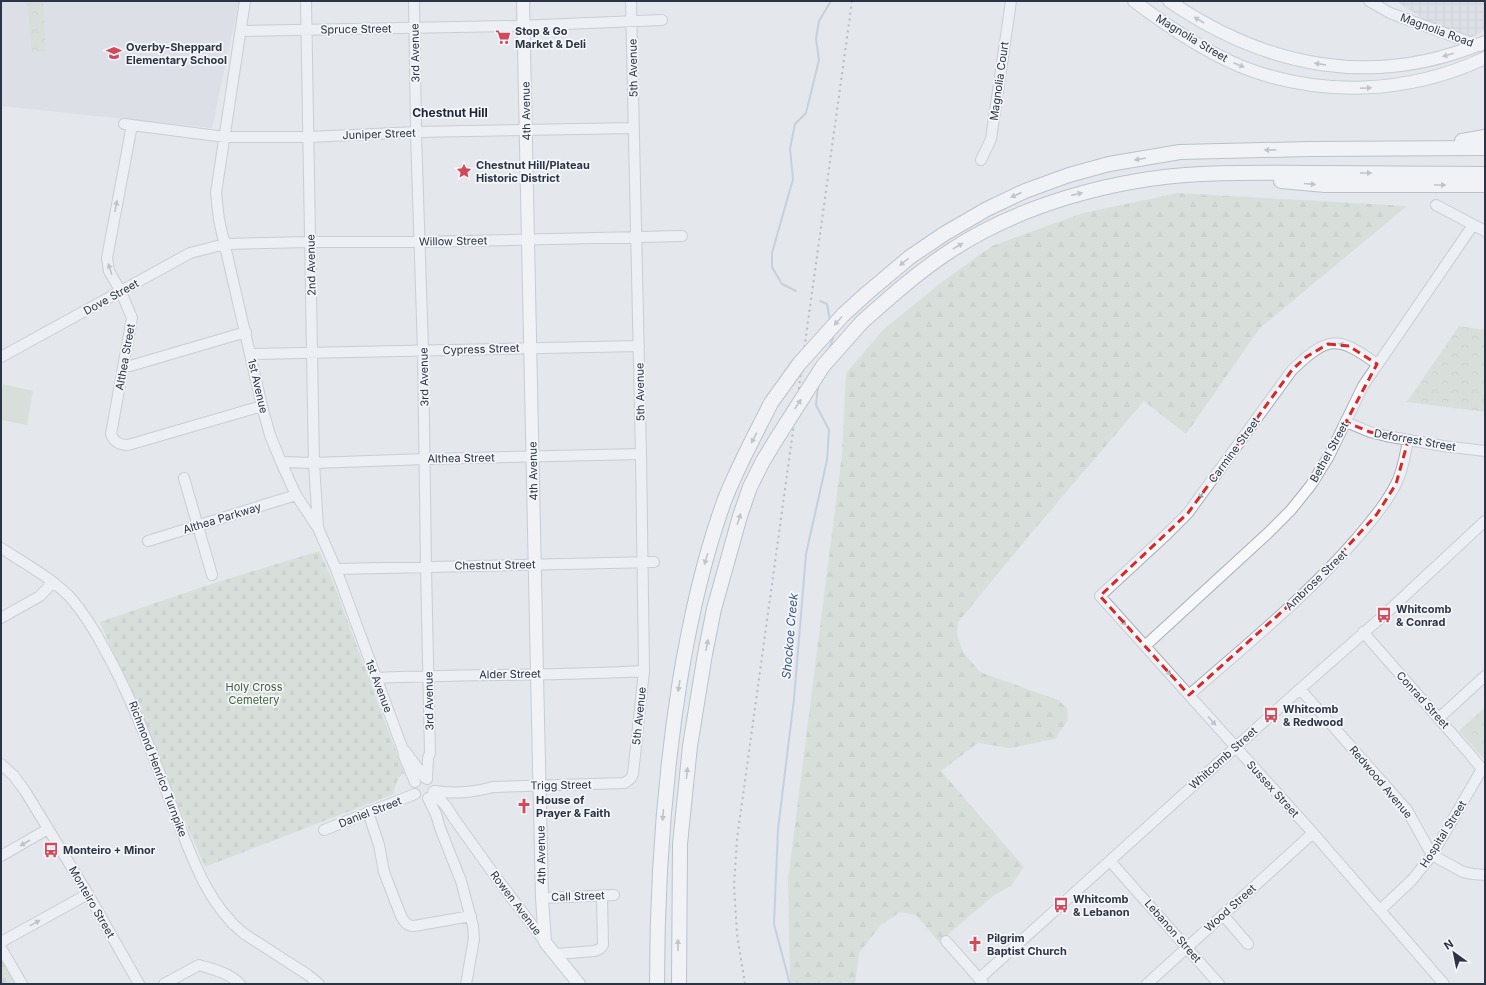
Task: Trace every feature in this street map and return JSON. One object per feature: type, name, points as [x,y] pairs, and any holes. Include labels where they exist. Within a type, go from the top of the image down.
[{"type":"highway","points":[[1422,148],[1485,137]]},
{"type":"highway","points":[[658,984],[660,858],[672,729],[687,638],[705,562],[725,499],[771,403],[799,364],[843,315],[910,257],[944,234],[987,209],[1025,191],[1069,175],[1109,164],[1180,152],[1485,148]]},
{"type":"highway","points":[[1201,174],[1325,185],[1485,185]]},
{"type":"highway","points":[[679,984],[680,844],[690,746],[714,609],[740,516],[750,487],[763,461],[776,438],[823,366],[862,322],[920,272],[951,250],[984,231],[1009,219],[1044,204],[1070,196],[1141,180],[1201,174],[1485,174]]},
{"type":"main road","name":"4th Avenue","points":[[524,1],[527,240],[535,564],[536,674],[542,898],[545,942]]},
{"type":"main road","name":"Magnolia Street","points":[[1134,1],[1179,33],[1218,55],[1259,73],[1303,84],[1348,88],[1393,85],[1437,76],[1485,58]]},
{"type":"main road","name":"Magnolia Street","points":[[1169,1],[1213,28],[1253,47],[1279,56],[1318,64],[1362,67],[1404,64],[1449,55],[1482,44]]},
{"type":"main road","name":"Rowen Avenue","points":[[545,942],[579,984]]},
{"type":"street","name":"1st Avenue","points":[[245,1],[216,193],[219,220],[262,406],[270,435],[281,462],[296,495],[318,528],[336,569],[375,678],[415,782],[413,788],[428,790]]},
{"type":"street","name":"2nd Avenue","points":[[306,1],[310,136],[310,242],[314,463],[318,528]]},
{"type":"street","name":"3rd Avenue","points":[[414,1],[416,132],[423,351],[430,753],[434,763],[428,790]]},
{"type":"street","name":"5th Avenue","points":[[628,781],[633,774],[644,671],[639,346],[631,1]]},
{"type":"street","name":"Magnolia Court","points":[[982,160],[991,138],[1010,1]]},
{"type":"street","name":"Magnolia Road","points":[[1369,1],[1390,13],[1482,44]]},
{"type":"street","name":"Spruce Street","points":[[241,31],[524,26],[662,20]]},
{"type":"street","name":"Juniper Street","points":[[128,125],[225,137],[634,128]]},
{"type":"street","name":"Althea Street","points":[[128,125],[107,258],[109,271],[121,292],[132,318],[111,434],[113,440],[123,445],[135,443],[262,406]]},
{"type":"street","points":[[1436,205],[1485,231]]},
{"type":"street","name":"Bethel Street","points":[[1145,646],[1268,533],[1291,510],[1311,485],[1329,456],[1363,386],[1473,225]]},
{"type":"street","name":"Willow Street","points":[[225,244],[420,242],[682,236]]},
{"type":"street","name":"Dove Street","points":[[1,357],[190,253],[225,244]]},
{"type":"street","points":[[124,366],[130,366],[246,332]]},
{"type":"street","name":"Carmine Street","points":[[1100,596],[1170,532],[1188,513],[1292,370],[1306,357],[1317,349],[1328,344],[1338,343],[1358,350],[1377,364]]},
{"type":"street","name":"Cypress Street","points":[[250,354],[639,346]]},
{"type":"street","name":"Deforrest Street","points":[[1346,422],[1370,432],[1408,440],[1485,451]]},
{"type":"street","name":"Ambrose Street","points":[[1189,695],[1305,592],[1345,552],[1377,514],[1396,484],[1402,470],[1408,440]]},
{"type":"street","name":"Althea Street","points":[[281,462],[314,463],[641,454]]},
{"type":"street","points":[[184,478],[212,575]]},
{"type":"street","name":"Althea Parkway","points":[[148,541],[296,495]]},
{"type":"street","name":"Whitcomb Street","points":[[982,981],[1110,861],[1485,521]]},
{"type":"street","name":"Richmond Henrico Turnpike","points":[[1,548],[53,582],[80,610],[99,639],[121,679],[188,846],[213,899],[220,910],[233,925],[243,933],[308,975],[319,984]]},
{"type":"street","name":"Chestnut Street","points":[[336,569],[654,562]]},
{"type":"street","points":[[1,618],[40,596],[53,582]]},
{"type":"street","name":"Sussex Street","points":[[1100,596],[1314,833],[1444,984]]},
{"type":"street","name":"Conrad Street","points":[[1363,632],[1484,770]]},
{"type":"street","name":"Alder Street","points":[[375,678],[429,675],[590,674],[644,671]]},
{"type":"street","points":[[1439,718],[1485,676]]},
{"type":"street","name":"Redwood Avenue","points":[[1300,689],[1407,810],[1432,855],[1453,868],[1463,872],[1485,875]]},
{"type":"street","name":"1st Avenue","points":[[403,750],[411,758],[428,790]]},
{"type":"street","name":"Monteiro Street","points":[[1,764],[14,776],[48,829],[88,894],[139,984]]},
{"type":"street","name":"Hospital Street","points":[[1380,910],[1412,880],[1432,855],[1484,770]]},
{"type":"street","name":"Trigg Street","points":[[428,790],[486,785],[493,787],[594,785],[625,783],[628,781]]},
{"type":"street","points":[[428,790],[440,828],[462,881],[473,926],[474,939],[466,984]]},
{"type":"street","name":"Daniel Street","points":[[324,830],[428,790]]},
{"type":"street","name":"Rowen Avenue","points":[[428,790],[446,806],[545,942]]},
{"type":"street","points":[[368,812],[379,845],[384,872],[401,916],[405,922],[411,926],[417,926],[471,916]]},
{"type":"street","points":[[1,856],[48,829]]},
{"type":"street","name":"Wood Street","points":[[1147,984],[1314,833]]},
{"type":"street","name":"Lebanon Street","points":[[1110,861],[1219,984]]},
{"type":"street","points":[[1,942],[88,894]]},
{"type":"street","name":"Call Street","points":[[542,898],[614,895]]},
{"type":"street","points":[[556,954],[594,952],[600,949],[603,945],[602,896]]},
{"type":"street","points":[[1223,915],[1248,944]]},
{"type":"street","points":[[946,941],[982,981]]},
{"type":"street","points":[[1,948],[22,984]]},
{"type":"street","points":[[164,984],[199,965],[216,970],[240,984]]},
{"type":"highlighted area","points":[[1328,344],[1349,346],[1377,364],[1346,422],[1370,432],[1408,441],[1396,484],[1377,514],[1316,581],[1189,695],[1100,596],[1188,513],[1292,370],[1306,357]]},
{"type":"shaded area","name":"Overby-Sheppard Elementary School","points":[[1,1],[239,1],[212,128],[1,106]]},
{"type":"shaded area","points":[[1396,1],[1485,1],[1485,30],[1461,44]]},
{"type":"green space","points":[[27,1],[43,1],[46,51],[32,52]]},
{"type":"green space","points":[[1178,193],[1407,206],[1260,328],[1186,434],[1144,401],[1033,531],[958,622],[957,635],[963,652],[980,672],[1058,700],[1067,708],[1068,720],[1055,739],[1010,748],[978,743],[941,771],[1024,867],[1011,886],[993,896],[939,942],[916,915],[900,912],[881,925],[859,953],[855,984],[790,984],[788,880],[842,454],[846,373],[884,329],[942,282],[992,246],[1083,213]]},
{"type":"green space","points":[[1459,326],[1485,330],[1485,412],[1407,402]]},
{"type":"green space","points":[[3,384],[33,391],[27,425],[1,420],[1,394]]},
{"type":"green space","name":"Holy Cross Cemetery","points":[[319,551],[330,574],[404,773],[397,782],[394,794],[205,867],[100,622],[208,585]]},
{"type":"green space","points":[[1485,707],[1485,760],[1459,731]]},
{"type":"green space","points":[[1,958],[16,984],[1,984]]},
{"type":"waterway","name":"Shockoe Creek","points":[[796,291],[782,284],[772,267],[772,253],[793,179],[790,149],[795,124],[806,113],[819,60],[816,39],[819,21],[831,1]]},
{"type":"waterway","name":"Shockoe Creek","points":[[820,301],[827,304],[830,321]]},
{"type":"waterway","name":"Shockoe Creek","points":[[829,350],[834,335]]},
{"type":"waterway","name":"Shockoe Creek","points":[[790,984],[774,924],[778,829],[794,699],[806,554],[827,460],[829,430],[816,405],[818,386]]},
{"type":"railway","points":[[745,984],[737,934],[734,885],[737,839],[852,1]]},
{"type":"place","name":"Stop & Go Market & Deli","points":[[503,37]]},
{"type":"place","name":"Overby-Sheppard Elementary School","points":[[114,53]]},
{"type":"place","name":"Chestnut Hill/Plateau Historic District","points":[[464,171]]},
{"type":"place","name":"Whitcomb & Conrad","points":[[1384,615]]},
{"type":"place","name":"Whitcomb & Redwood","points":[[1271,715]]},
{"type":"place","name":"House of Prayer & Faith","points":[[524,806]]},
{"type":"place","name":"Monteiro + Minor","points":[[51,850]]},
{"type":"place","name":"Whitcomb & Lebanon","points":[[1061,905]]},
{"type":"place","name":"Pilgrim Baptist Church","points":[[975,944]]},
{"type":"district","name":"Chestnut Hill","points":[[450,113]]}]
